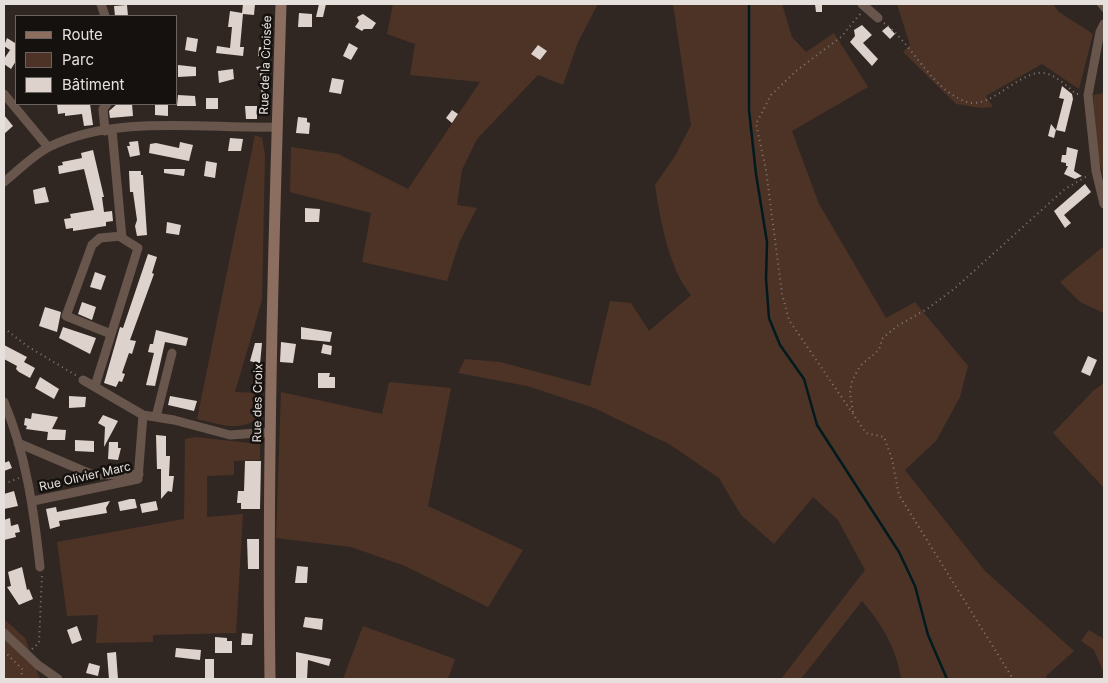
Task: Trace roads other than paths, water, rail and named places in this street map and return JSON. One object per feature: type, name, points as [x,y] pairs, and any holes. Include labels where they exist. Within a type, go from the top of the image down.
[{"type":"main road","name":"Rue de la Croisée","points":[[278,126],[281,4]]},
{"type":"main road","name":"Rue des Croix","points":[[270,679],[269,590],[278,126]]},
{"type":"street","points":[[863,6],[878,18]]},
{"type":"street","points":[[1104,24],[1100,32],[1088,94],[1096,171],[1104,204]]},
{"type":"street","points":[[4,94],[48,147]]},
{"type":"street","points":[[94,386],[138,248],[122,238],[109,131],[103,109],[106,105]]},
{"type":"street","points":[[4,182],[48,147],[81,136],[129,126],[278,126]]},
{"type":"street","points":[[110,334],[66,316],[92,245],[100,238],[122,236]]},
{"type":"street","points":[[156,417],[172,353]]},
{"type":"street","points":[[83,380],[143,415],[230,436],[272,432]]},
{"type":"street","name":"Rue Olivier Marc","points":[[4,402],[18,443],[33,501],[40,567]]},
{"type":"street","name":"Rue Olivier Marc","points":[[139,477],[143,415]]},
{"type":"street","name":"Rue Olivier Marc","points":[[18,443],[93,475],[139,477]]},
{"type":"street","points":[[93,475],[95,488]]},
{"type":"street","name":"Rue Olivier Marc","points":[[33,501],[139,477]]},
{"type":"street","points":[[4,633],[26,654],[58,679]]},
{"type":"lane","points":[[1099,4],[1104,10]]},
{"type":"waterway","points":[[749,4],[749,110],[756,174],[767,242],[766,279],[769,318],[780,345],[804,379],[817,425],[899,552],[915,586],[928,635],[947,679]]}]
